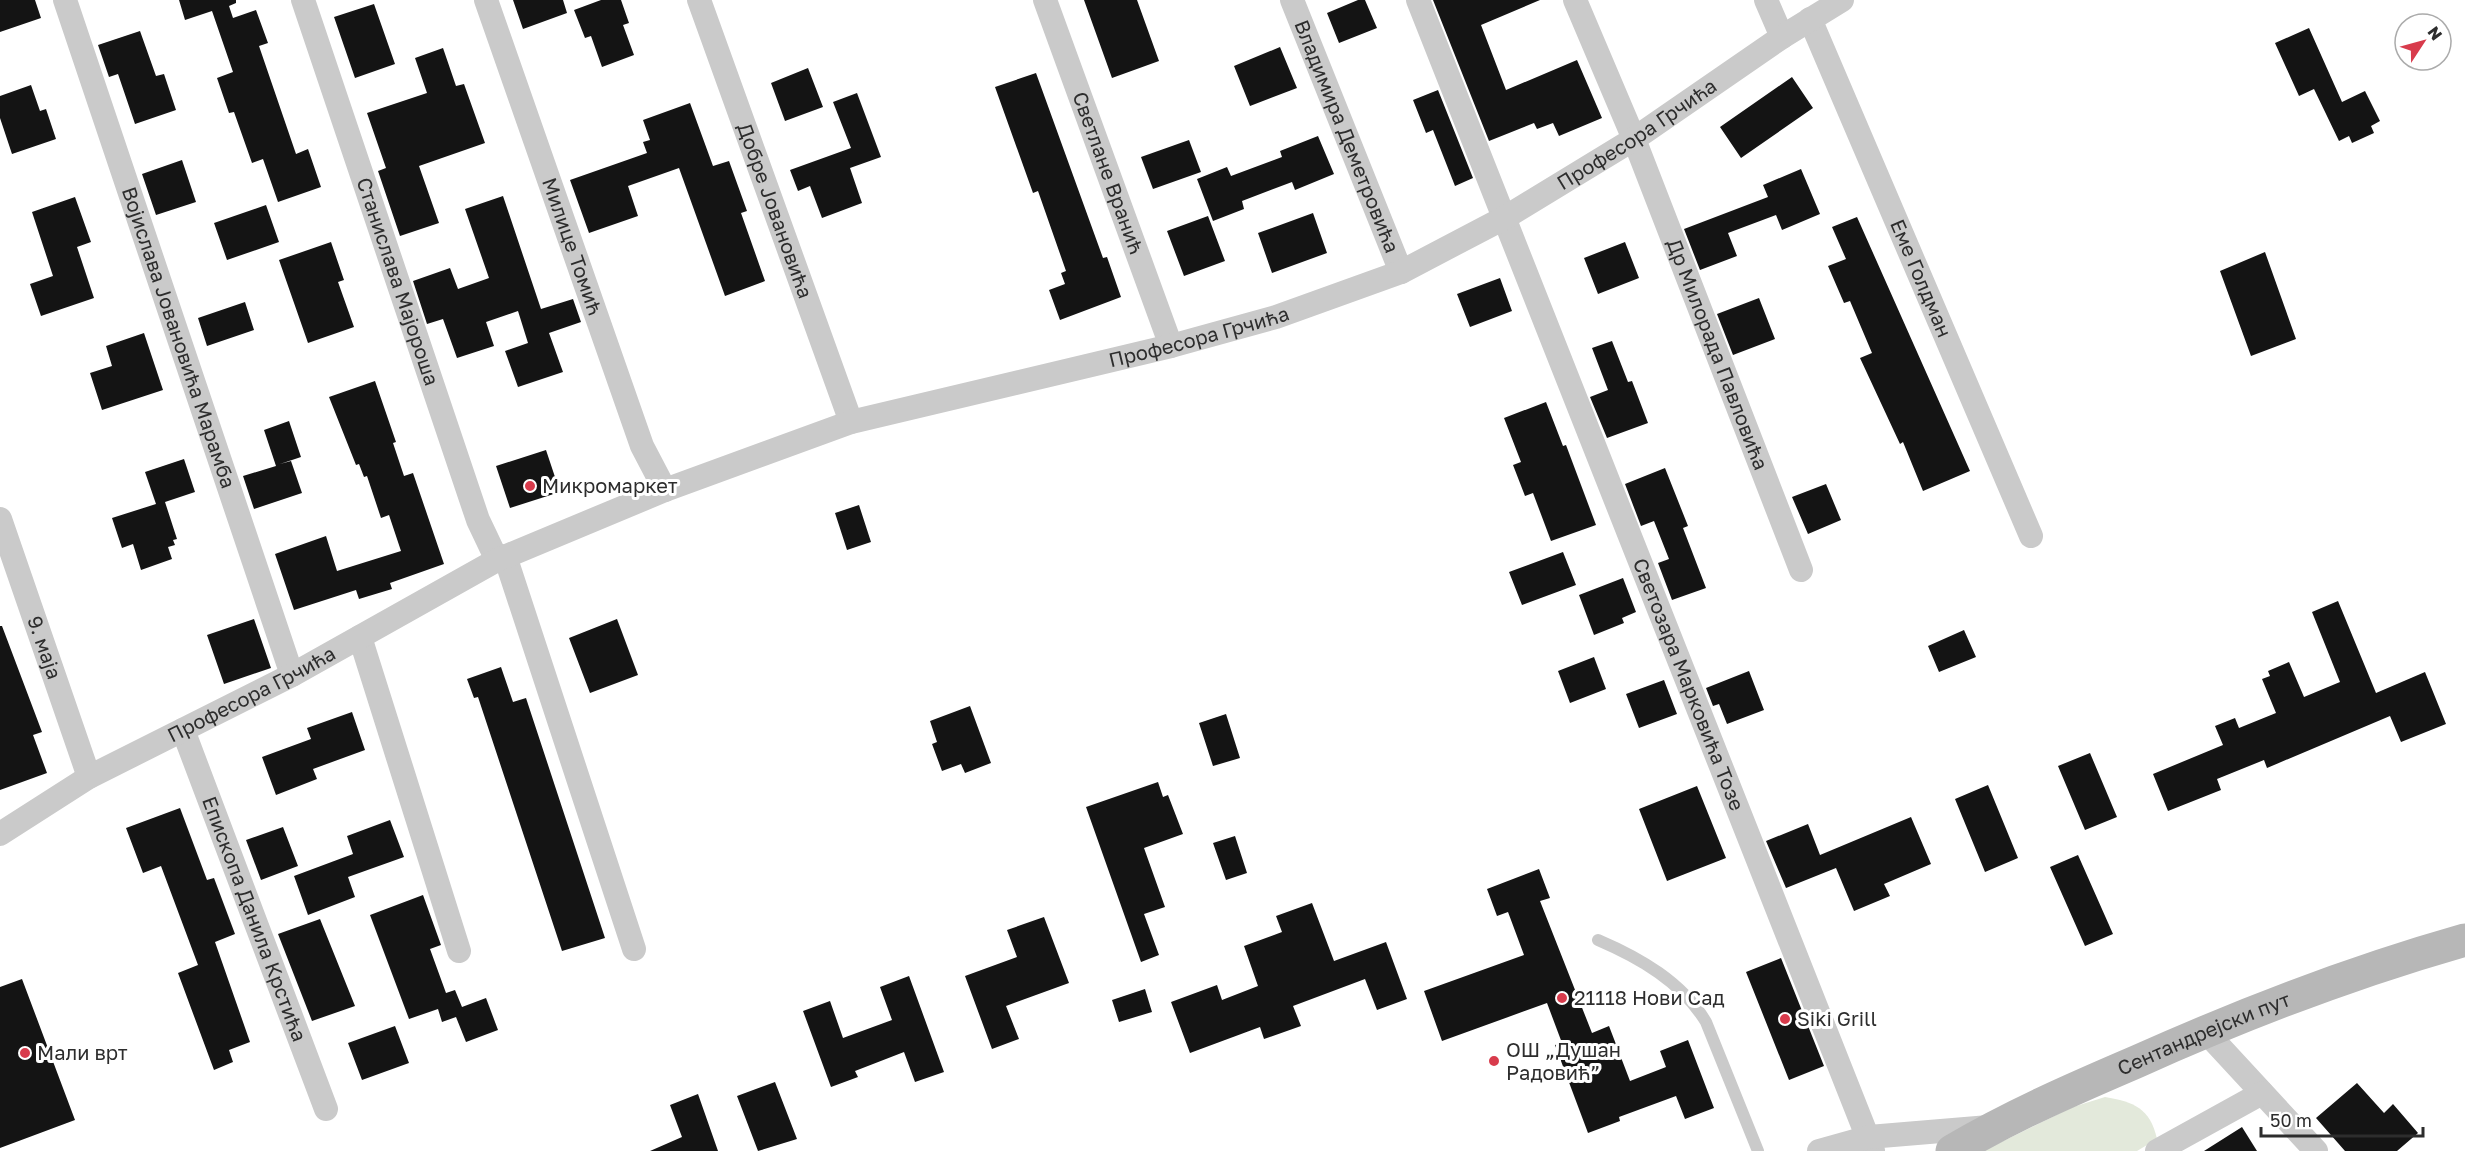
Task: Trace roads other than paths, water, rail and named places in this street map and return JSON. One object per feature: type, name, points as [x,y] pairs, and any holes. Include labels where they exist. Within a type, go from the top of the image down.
[{"type":"main road","name":"Сентандрејски пут","points":[[1952,1151],[1994,1126],[2205,1031],[2324,984],[2465,940]]},
{"type":"street","name":"Војислава Јовановића Марамба","points":[[64,0],[292,675]]},
{"type":"street","name":"Станислава Мајороша","points":[[303,0],[478,520],[501,558]]},
{"type":"street","name":"Милице Томић","points":[[486,0],[642,446],[665,490]]},
{"type":"street","name":"Добре Јовановића","points":[[699,0],[851,422]]},
{"type":"street","name":"Светлане Вранић","points":[[1045,0],[1171,346]]},
{"type":"street","name":"Владимира Деметровића","points":[[1292,0],[1401,272]]},
{"type":"street","name":"Светозара Марковића Тозе","points":[[1419,0],[1871,1144]]},
{"type":"street","name":"Др Милорада Павловића","points":[[1575,0],[1634,139],[1801,570]]},
{"type":"street","points":[[1766,0],[1782,37]]},
{"type":"street","name":"Професора Грчића","points":[[0,834],[89,777],[292,675],[501,558],[665,490],[851,422],[1171,346],[1276,317],[1401,272],[1506,217],[1634,139],[1782,37],[1842,0]]},
{"type":"street","name":"Еме Голдман","points":[[1810,19],[2031,536]]},
{"type":"street","name":"9. маја","points":[[0,519],[89,777]]},
{"type":"street","points":[[501,558],[634,950]]},
{"type":"street","points":[[360,638],[459,951]]},
{"type":"street","name":"Епископа Данила Крстића","points":[[183,730],[326,1109]]},
{"type":"street","points":[[2205,1031],[2316,1151]]},
{"type":"street","points":[[2157,1151],[2262,1093]]},
{"type":"street","points":[[1819,1151],[1994,1126]]},
{"type":"lane","points":[[1598,940],[1619,949],[1666,977],[1697,1007],[1706,1022],[1758,1151]]},
{"type":"place","name":"Микромаркет","points":[[530,486]]},
{"type":"place","name":"21118 Нови Сад","points":[[1562,998]]},
{"type":"place","name":"Siki Grill","points":[[1785,1019]]},
{"type":"place","name":"Мали врт","points":[[25,1053]]},
{"type":"place","name":"ОШ „Душан Радовић”","points":[[1494,1061]]}]
